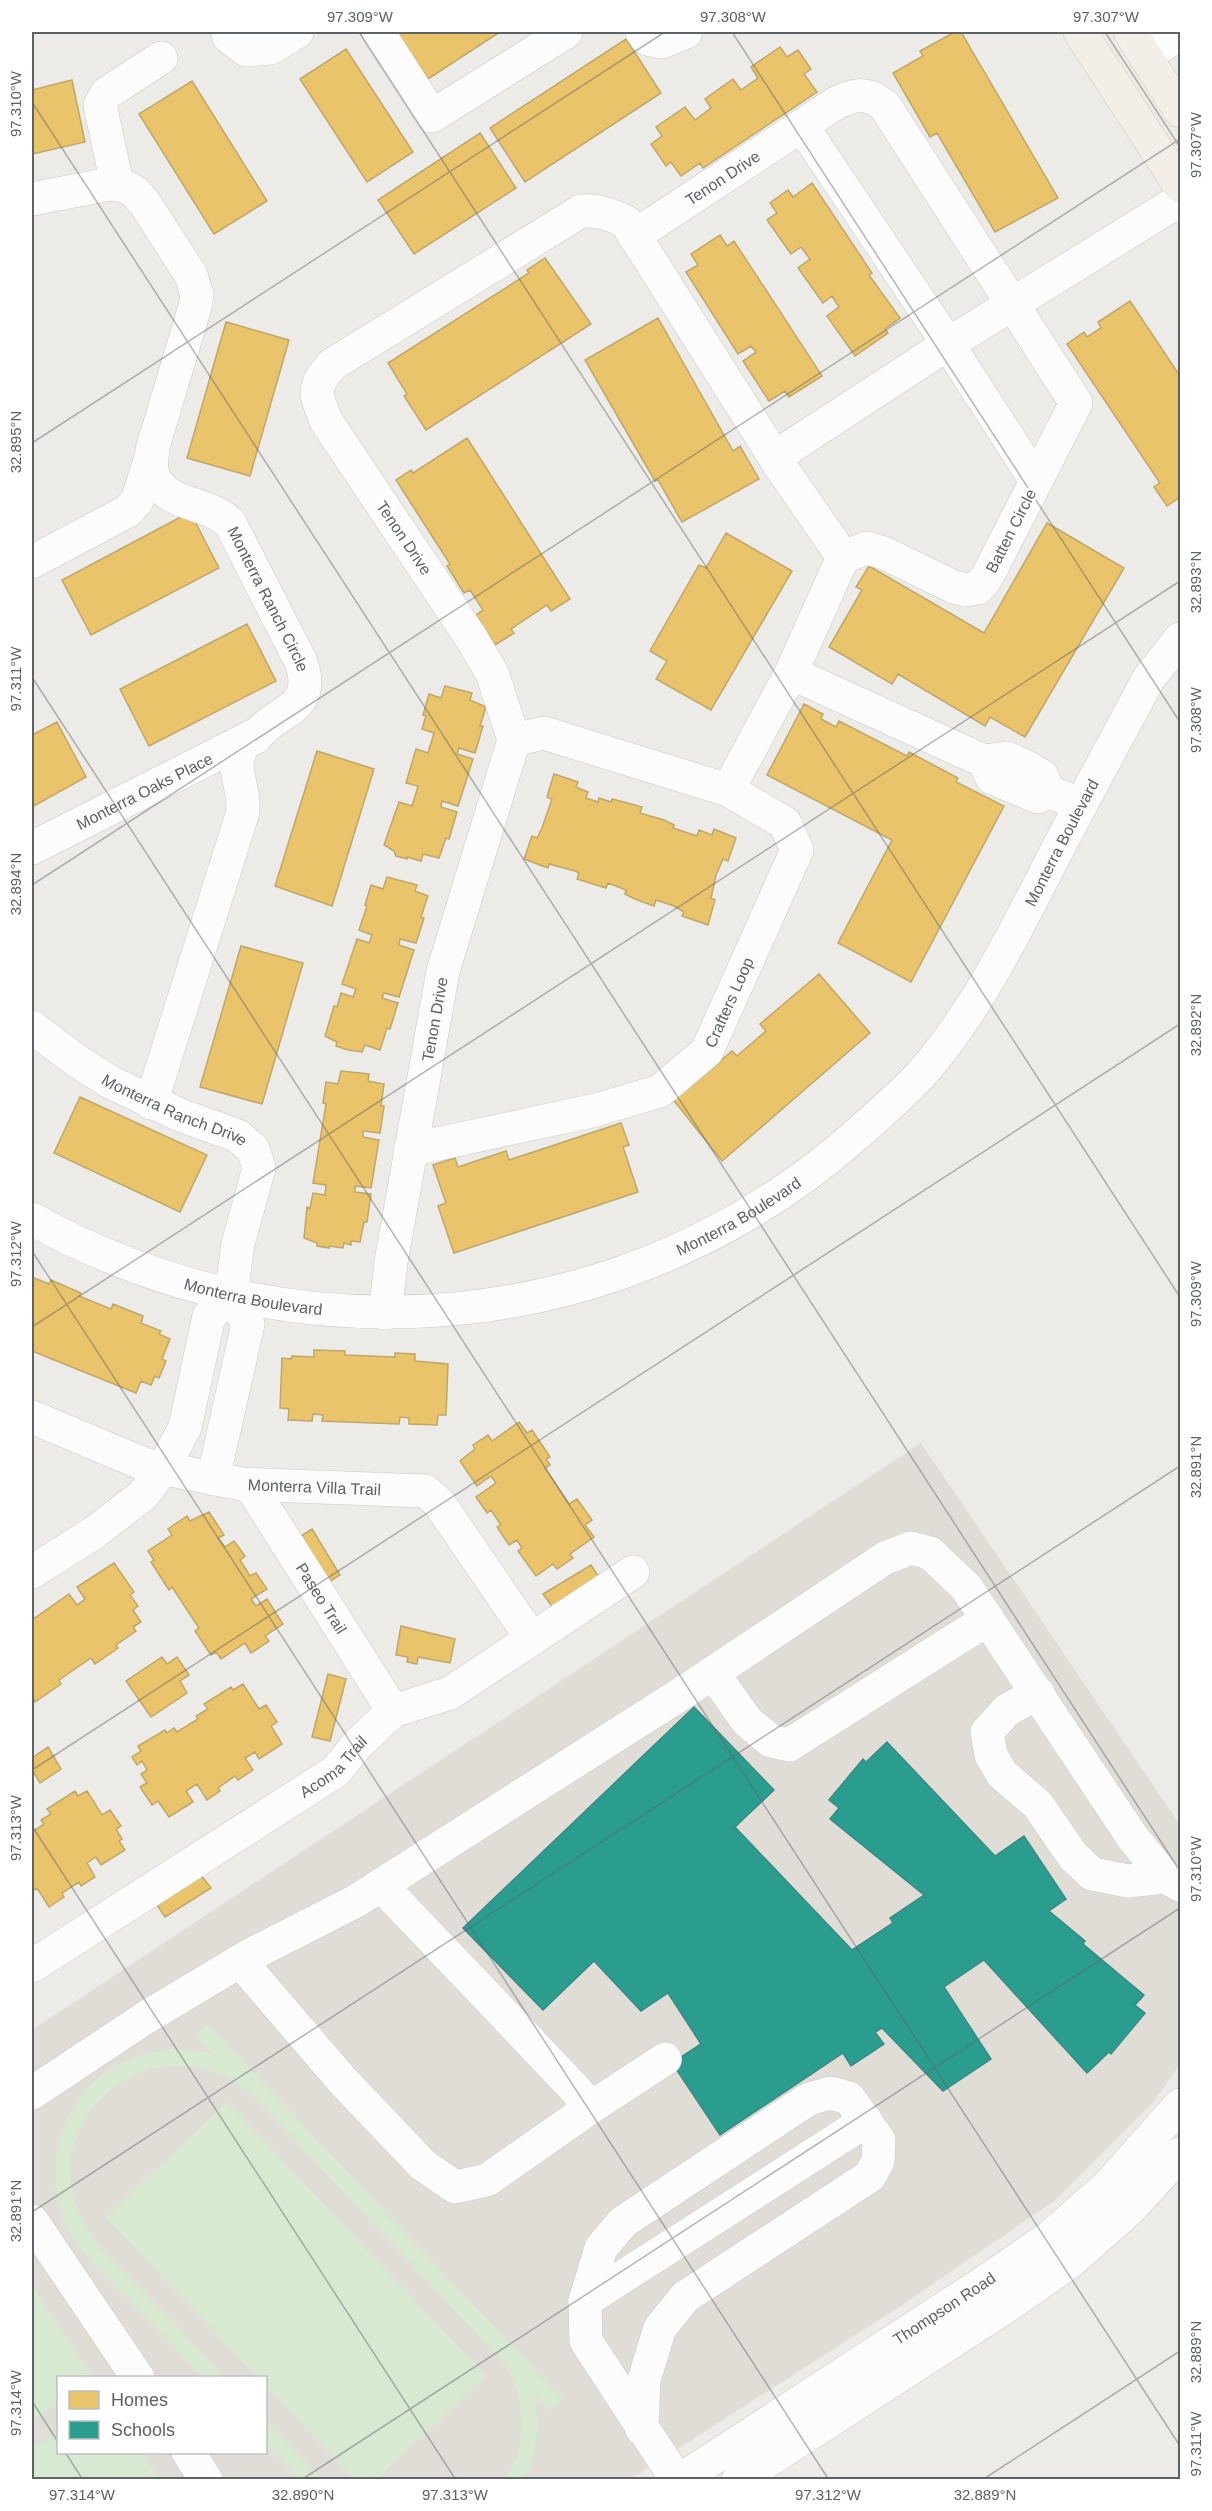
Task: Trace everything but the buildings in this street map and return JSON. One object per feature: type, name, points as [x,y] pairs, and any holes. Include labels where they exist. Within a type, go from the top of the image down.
[{"type":"main road","points":[[1080,32],[1180,186]]},
{"type":"main road","points":[[1137,44],[1180,111]]},
{"type":"street","points":[[227,32],[229,37],[246,50],[270,48],[297,32]]},
{"type":"street","points":[[378,32],[432,116],[566,32]]},
{"type":"street","points":[[642,32],[647,39],[662,42],[686,32]]},
{"type":"street","points":[[1137,44],[1180,34]]},
{"type":"street","points":[[32,199],[117,184],[100,105],[107,93],[162,58]]},
{"type":"street","name":"Tenon Drive","points":[[385,1313],[391,1262],[410,1150],[443,972],[514,740],[492,673],[464,627],[326,421],[317,396],[318,381],[333,364],[581,211],[596,210],[610,214],[626,222],[634,236],[854,94]]},
{"type":"street","name":"Batten Circle","points":[[843,557],[867,548],[884,553],[954,588],[965,590],[978,588],[987,578],[1076,403],[885,106],[874,97],[854,94]]},
{"type":"street","points":[[802,126],[1036,481]]},
{"type":"street","name":"Monterra Ranch Circle","points":[[117,184],[135,192],[144,202],[191,275],[197,295],[153,450],[151,463],[153,474],[163,491],[219,513],[230,523],[301,662],[305,685],[293,709],[258,733],[244,745],[238,756],[236,773],[244,801],[243,815],[151,1103]]},
{"type":"street","points":[[774,457],[1180,200]]},
{"type":"street","points":[[634,236],[774,457],[843,557],[791,673],[728,790]]},
{"type":"street","points":[[32,562],[128,511],[136,501],[153,450]]},
{"type":"street","name":"Monterra Boulevard","points":[[32,1219],[113,1259],[165,1278],[282,1305],[385,1313],[464,1310],[563,1291],[664,1256],[715,1232],[791,1187],[835,1154],[923,1071],[963,1020],[1002,957],[1149,678],[1180,639]]},
{"type":"street","points":[[791,673],[984,761],[992,778],[1026,794],[1038,797],[1048,791],[1081,805]]},
{"type":"street","name":"Monterra Oaks Place","points":[[32,848],[258,733]]},
{"type":"street","name":"Crafters Loop","points":[[410,1150],[596,1110],[660,1091],[707,1051],[797,850],[785,823],[728,790],[544,733],[514,740]]},
{"type":"street","name":"Monterra Ranch Drive","points":[[32,1027],[77,1061],[110,1082],[151,1103],[238,1136],[249,1143],[256,1155],[259,1168],[258,1178],[238,1244],[231,1295]]},
{"type":"street","points":[[32,1572],[95,1532],[135,1501],[163,1469],[185,1428],[209,1316],[231,1295],[248,1324],[213,1479]]},
{"type":"street","points":[[189,1410],[227,1418]]},
{"type":"street","name":"Monterra Villa Trail","points":[[32,1417],[140,1463],[213,1479],[250,1485],[424,1491],[439,1503],[532,1639]]},
{"type":"street","name":"Paseo Trail","points":[[250,1485],[393,1712]]},
{"type":"street","points":[[32,2093],[145,2018],[240,1961],[356,1901],[713,1673],[885,1558],[911,1548],[930,1553],[966,1587],[1133,1838],[1173,1881]]},
{"type":"street","name":"Acoma Trail","points":[[32,1966],[336,1771],[358,1743],[393,1712],[450,1693],[633,1572]]},
{"type":"street","points":[[713,1673],[747,1721],[771,1741],[789,1745],[988,1619]]},
{"type":"street","points":[[1038,1693],[1007,1710],[987,1732],[991,1755],[1002,1774],[1038,1805],[1073,1856],[1092,1874],[1128,1881],[1173,1881]]},
{"type":"street","points":[[381,1885],[578,2092],[587,2110]]},
{"type":"street","points":[[240,1961],[342,2080],[423,2165],[455,2187],[487,2180],[664,2059]]},
{"type":"street","points":[[642,2429],[644,2380],[660,2328],[685,2297],[870,2176],[878,2161],[879,2140],[849,2098],[830,2093],[809,2099],[623,2222],[601,2248],[585,2301],[586,2341],[642,2429],[679,2480]]},
{"type":"street","name":"Thompson Road","points":[[738,2480],[1026,2273],[1050,2237],[1108,2186],[1180,2105]]},
{"type":"street","points":[[585,2301],[866,2121]]},
{"type":"street","name":"Thompson Road","points":[[679,2480],[1026,2273],[1070,2262],[1130,2209],[1180,2154]]},
{"type":"street","points":[[32,2221],[137,2376]]},
{"type":"street","points":[[189,2454],[206,2480]]},
{"type":"shaded area","points":[[921,1443],[1180,1825],[1180,2064],[1155,2100],[1054,2201],[902,2305],[631,2479],[32,2480],[32,2030]]},
{"type":"green space","points":[[207,2024],[563,2399],[551,2410],[535,2395],[538,2417],[537,2438],[524,2479],[505,2479],[518,2451],[522,2421],[517,2391],[504,2363],[255,2098],[228,2078],[196,2067],[168,2066],[142,2072],[118,2085],[98,2102],[83,2124],[73,2148],[70,2175],[80,2216],[95,2240],[224,2376],[201,2376],[93,2264],[75,2241],[58,2202],[55,2181],[59,2140],[77,2103],[103,2074],[131,2058],[162,2051],[195,2050],[212,2053],[195,2035]]},
{"type":"green space","points":[[227,2102],[486,2376],[377,2479],[354,2479],[267,2387],[267,2376],[256,2376],[106,2217]]},
{"type":"green space","points":[[32,2285],[92,2376],[57,2376],[57,2404],[32,2421]]},
{"type":"green space","points":[[267,2421],[322,2479],[299,2479],[267,2445]]},
{"type":"green space","points":[[57,2431],[57,2454],[143,2454],[158,2477],[155,2480],[32,2479],[32,2448]]}]
